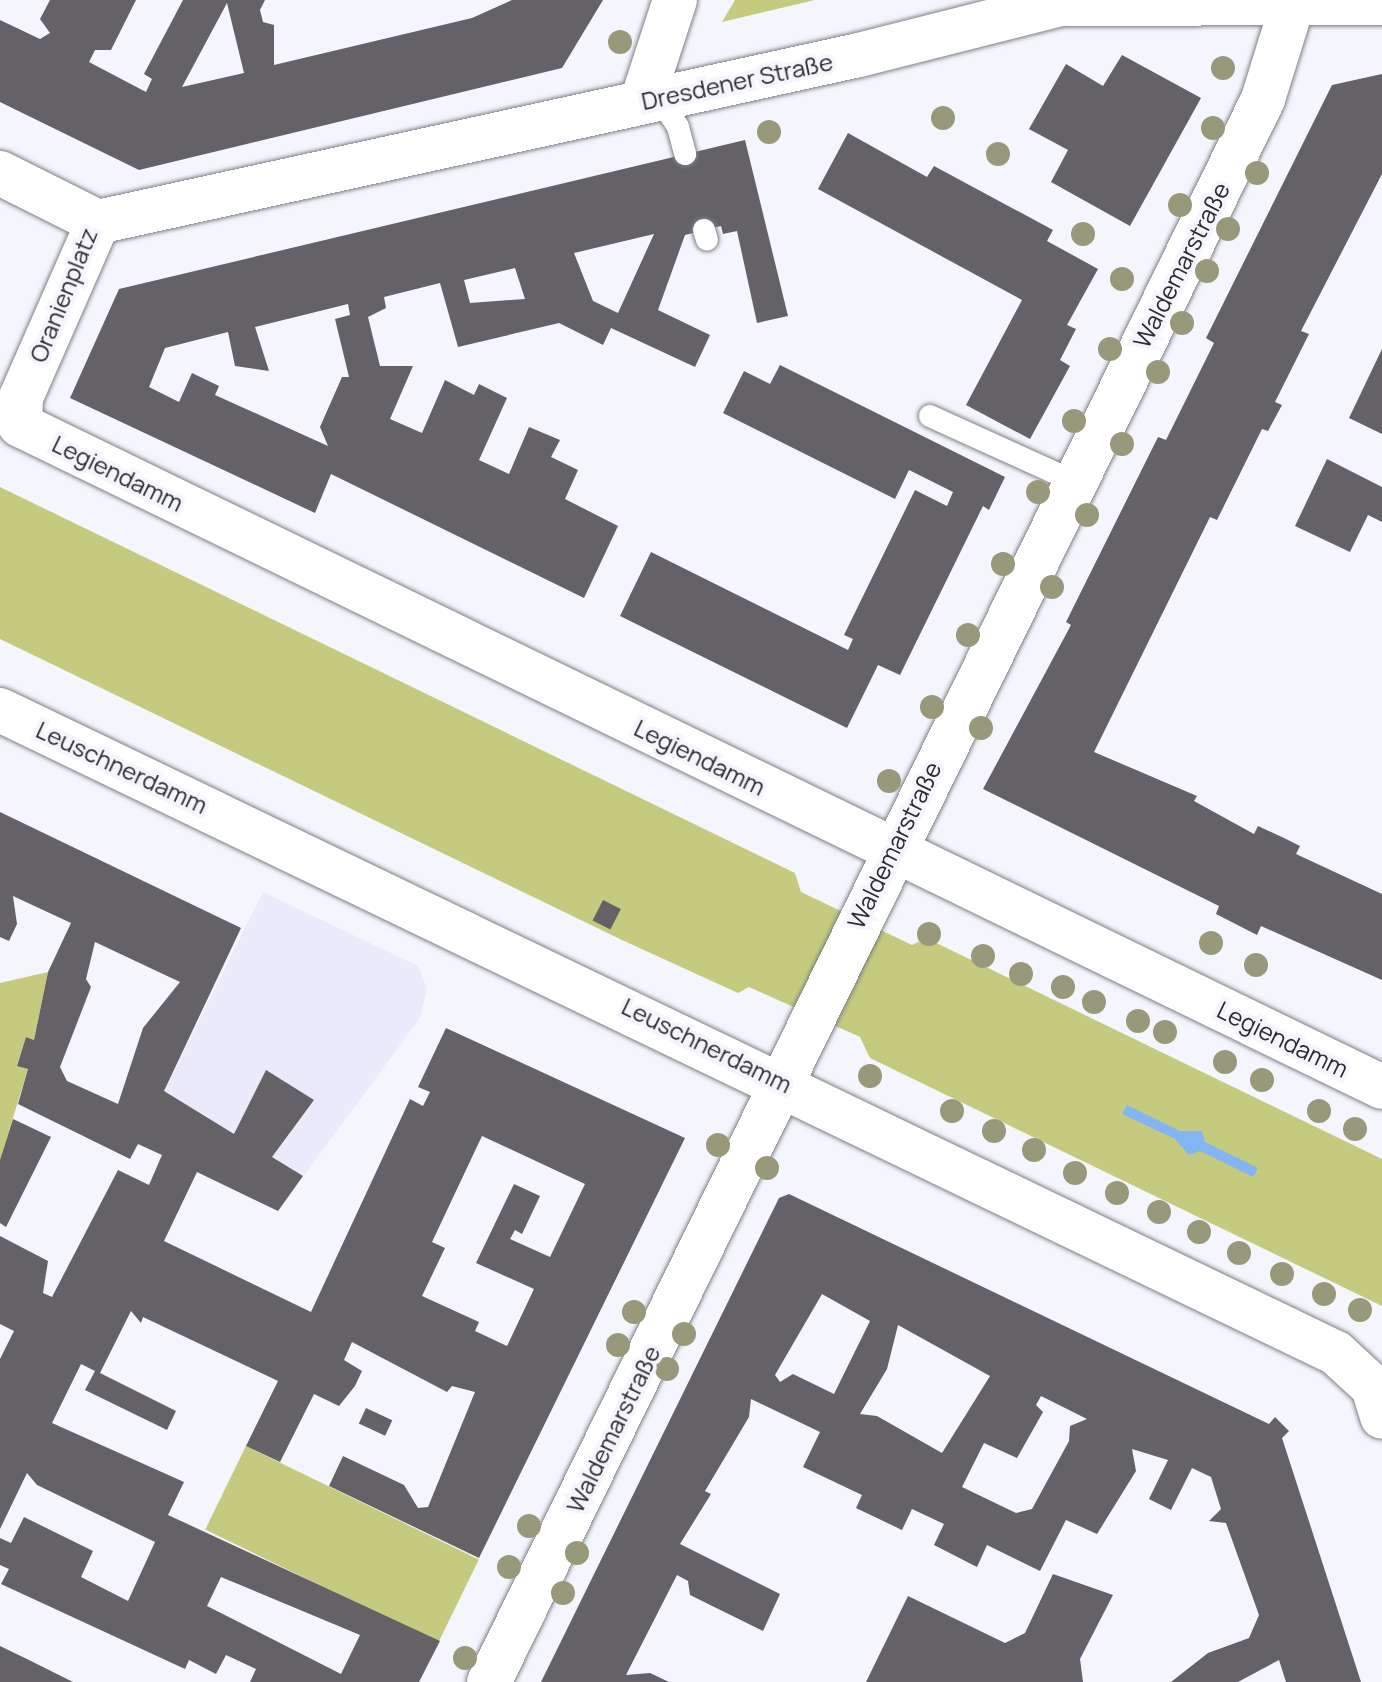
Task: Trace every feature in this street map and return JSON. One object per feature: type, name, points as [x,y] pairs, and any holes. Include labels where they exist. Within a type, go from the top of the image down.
[{"type":"street","points":[[642,101],[675,0]]},
{"type":"street","name":"Dresdener Straße","points":[[98,222],[1060,4],[1125,1],[1292,6],[1382,3]]},
{"type":"street","name":"Waldemarstraße","points":[[489,1682],[784,1081],[891,850],[1263,99],[1292,6]]},
{"type":"street","name":"Oranienplatz","points":[[0,173],[98,222],[21,397],[20,425]]},
{"type":"street","name":"Legiendamm","points":[[20,425],[1382,1087]]},
{"type":"street","name":"Leuschnerdamm","points":[[0,710],[784,1081],[1336,1353],[1373,1387],[1382,1417]]},
{"type":"lane","points":[[642,101],[667,110],[685,154]]},
{"type":"lane","points":[[930,416],[1073,481]]},
{"type":"shaded area","points":[[263,892],[418,966],[427,988],[420,1018],[278,1211],[197,1172],[156,1171],[162,1155],[138,1144]]},
{"type":"green space","points":[[735,0],[815,0],[722,22]]},
{"type":"green space","points":[[0,487],[795,873],[801,892],[912,945],[926,938],[1382,1159],[1382,1306],[870,1058],[860,1037],[749,987],[738,993],[622,940],[0,639]]},
{"type":"green space","points":[[48,972],[34,1040],[26,1037],[17,1065],[28,1069],[0,1160],[0,983]]},
{"type":"green space","points":[[246,1446],[479,1560],[438,1643],[205,1530]]},
{"type":"water","points":[[1127,1105],[1180,1131],[1202,1131],[1205,1142],[1258,1168],[1253,1177],[1200,1151],[1189,1155],[1175,1139],[1122,1114]]},
{"type":"building","points":[[50,0],[136,0],[111,50],[95,50],[89,62],[146,92],[152,79],[144,74],[183,0],[265,0],[260,10],[263,22],[274,25],[274,65],[472,18],[512,0],[603,0],[562,68],[139,170],[0,102],[0,20],[40,39],[50,33],[40,19]],"holes":[[[227,3],[244,73],[182,87]]]},
{"type":"building","points":[[1122,55],[1201,98],[1130,226],[1051,182],[1068,150],[1029,129],[1066,64],[1103,86]]},
{"type":"building","points":[[1382,74],[1382,174],[1301,331],[1309,334],[1275,402],[1282,405],[1268,431],[1262,429],[1217,520],[1210,517],[1094,752],[1197,796],[1194,801],[1254,834],[1258,826],[1284,838],[1300,846],[1296,854],[1382,894],[1382,980],[1261,926],[1257,935],[1216,914],[1219,906],[983,789],[1071,625],[1066,622],[1158,437],[1166,440],[1214,343],[1206,338],[1332,85]]},
{"type":"building","points":[[848,133],[927,177],[934,166],[1053,230],[1047,241],[1098,269],[1067,325],[1076,329],[1060,360],[1070,366],[1030,439],[966,405],[1022,300],[818,189]]},
{"type":"building","points":[[745,140],[788,316],[757,323],[737,231],[723,234],[721,226],[685,235],[658,310],[710,335],[695,367],[611,328],[603,345],[559,323],[458,347],[440,283],[384,297],[386,308],[368,317],[380,366],[413,366],[390,419],[422,433],[445,380],[474,395],[479,384],[507,398],[479,460],[509,474],[529,427],[560,440],[551,457],[578,470],[565,499],[618,526],[584,598],[331,474],[315,513],[70,398],[119,289]],"holes":[[[654,234],[618,313],[593,301],[574,253]],[[515,268],[525,299],[470,303],[464,280]],[[348,304],[350,315],[335,319],[349,377],[342,377],[320,427],[328,446],[215,395],[219,386],[192,373],[179,402],[149,387],[165,348],[228,332],[235,366],[269,371],[255,327]]]},
{"type":"building","points":[[1382,349],[1382,434],[1349,418]]},
{"type":"building","points":[[780,365],[1005,477],[989,510],[983,506],[900,675],[878,665],[847,728],[620,616],[651,552],[848,650],[853,639],[844,635],[915,490],[947,506],[953,492],[909,470],[895,499],[723,413],[744,371],[770,384]]},
{"type":"building","points":[[1327,459],[1382,487],[1382,522],[1368,515],[1350,552],[1295,526]]},
{"type":"building","points":[[0,812],[241,928],[164,1091],[234,1134],[266,1070],[314,1100],[272,1157],[303,1176],[278,1211],[197,1172],[164,1241],[311,1312],[410,1099],[423,1106],[430,1092],[418,1087],[446,1028],[685,1138],[479,1558],[329,1486],[343,1456],[404,1485],[418,1508],[428,1507],[475,1392],[452,1386],[447,1392],[352,1342],[344,1360],[362,1371],[355,1386],[339,1406],[314,1394],[280,1462],[246,1446],[278,1381],[143,1317],[141,1323],[131,1311],[100,1373],[176,1411],[167,1430],[85,1390],[95,1371],[81,1364],[52,1423],[184,1482],[168,1515],[440,1641],[419,1682],[250,1682],[256,1669],[226,1655],[216,1674],[189,1660],[185,1669],[1,1584],[9,1569],[0,1565],[0,1538],[11,1543],[24,1517],[93,1551],[81,1577],[128,1601],[155,1542],[37,1485],[27,1473],[0,1529],[0,1359],[14,1331],[0,1324],[0,1236],[48,1261],[43,1293],[52,1297],[118,1170],[149,1185],[162,1155],[138,1144],[130,1159],[18,1104],[28,1069],[17,1066],[26,1037],[34,1040],[48,972],[71,923],[13,896],[17,924],[9,941],[0,937]],"holes":[[[95,942],[180,982],[143,1028],[118,1104],[67,1081],[60,1067],[91,987],[86,979]],[[482,1136],[585,1184],[550,1257],[510,1239],[515,1230],[522,1234],[540,1196],[514,1184],[476,1263],[534,1289],[507,1346],[475,1331],[479,1322],[422,1296],[445,1248],[432,1242]],[[221,1577],[360,1635],[341,1674],[207,1606]]]},
{"type":"building","points":[[603,900],[621,909],[610,930],[593,920]]},
{"type":"building","points":[[13,1119],[51,1137],[6,1227],[0,1223],[0,1160]]},
{"type":"building","points":[[789,1194],[1269,1424],[1275,1417],[1289,1431],[1282,1438],[1361,1682],[1286,1682],[1279,1660],[1238,1682],[1171,1682],[1208,1653],[1249,1638],[1259,1615],[1226,1523],[1209,1521],[1221,1509],[1211,1477],[1192,1468],[1171,1510],[1149,1499],[1168,1460],[1132,1449],[1136,1471],[1097,1534],[1066,1520],[1040,1571],[987,1545],[977,1567],[934,1545],[944,1524],[912,1509],[902,1530],[856,1508],[862,1495],[803,1467],[820,1432],[751,1399],[749,1417],[705,1491],[711,1494],[680,1544],[780,1594],[763,1631],[690,1595],[688,1581],[677,1575],[626,1675],[650,1673],[669,1682],[541,1682],[779,1198]],"holes":[[[822,1294],[870,1321],[834,1394],[793,1374],[780,1382],[775,1375]],[[898,1325],[990,1376],[942,1453],[877,1416],[860,1414],[887,1369]],[[1041,1396],[1087,1419],[1070,1426],[1069,1441],[1032,1509],[1016,1513],[962,1487],[984,1443],[1017,1458],[1043,1412],[1036,1405]]]},
{"type":"building","points":[[366,1408],[392,1420],[385,1436],[359,1423]]},
{"type":"building","points":[[1053,1574],[1113,1595],[1080,1659],[1083,1682],[866,1682],[908,1596],[1005,1643],[1025,1633]]},
{"type":"building","points":[[0,1646],[29,1660],[73,1682],[0,1682]]}]
